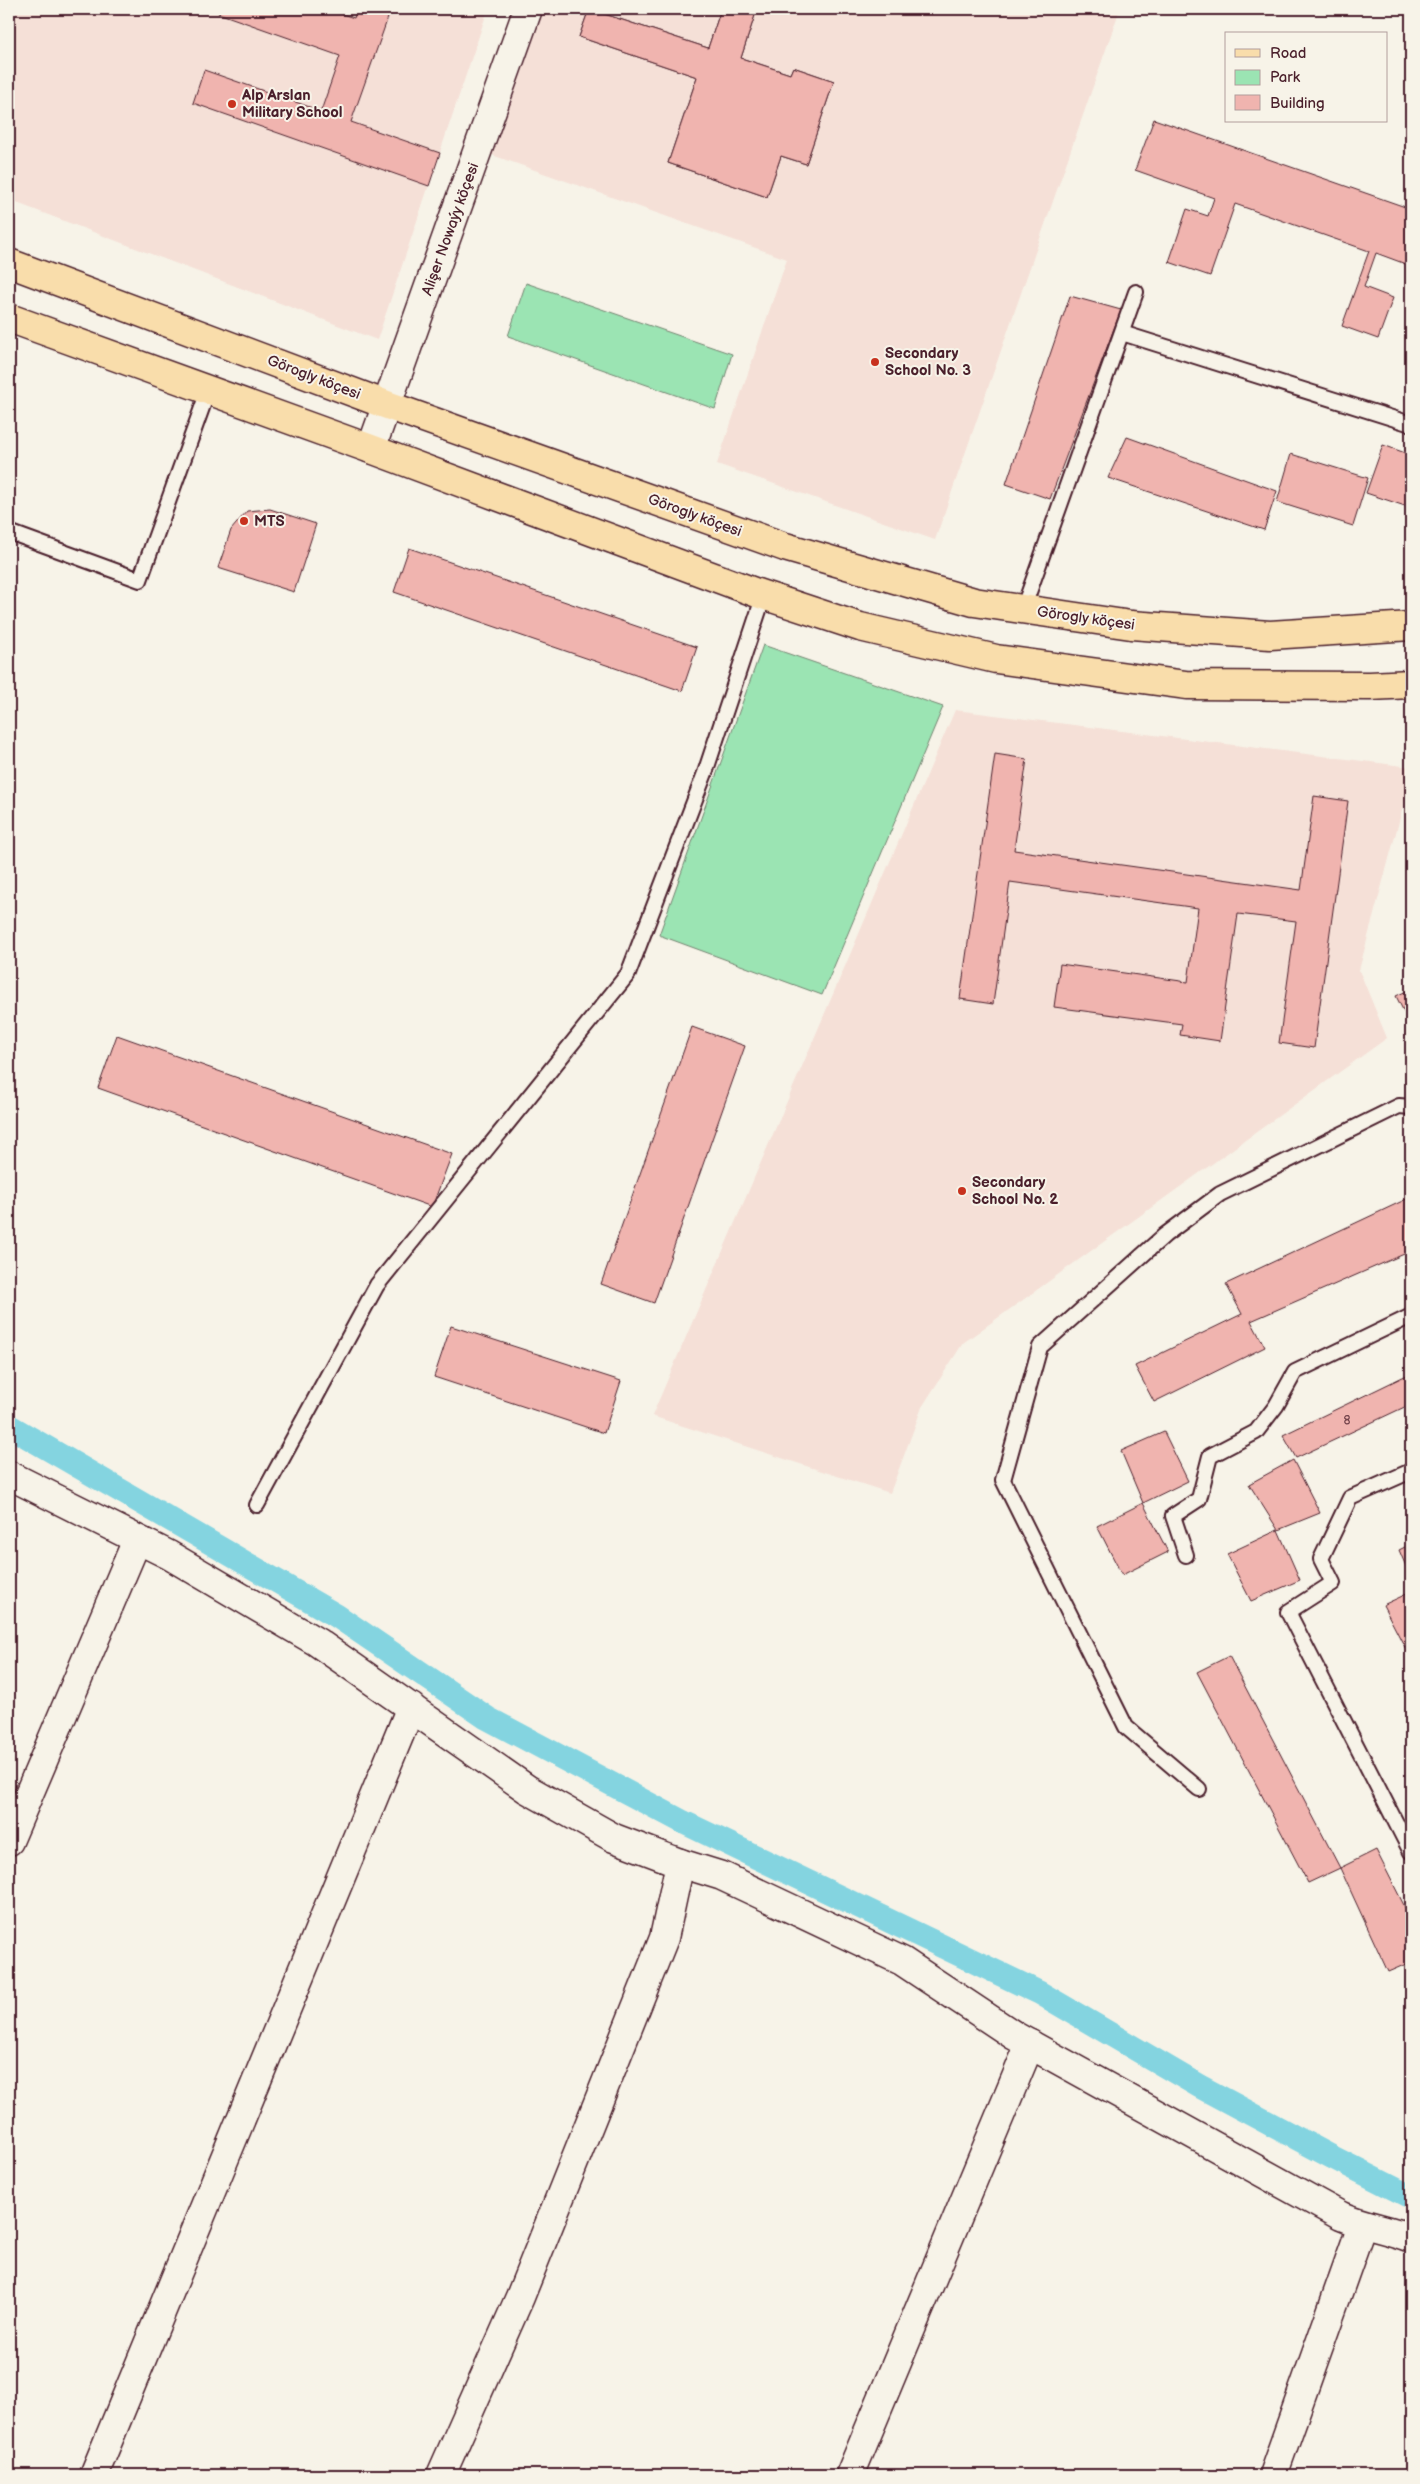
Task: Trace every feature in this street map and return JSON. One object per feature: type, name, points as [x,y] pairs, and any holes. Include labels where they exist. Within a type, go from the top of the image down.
[{"type":"main road","name":"Görogly köçesi","points":[[9,263],[387,405],[785,547],[974,602],[1131,625],[1270,635],[1411,626]]},
{"type":"main road","points":[[9,318],[371,449],[764,596],[860,627],[996,659],[1186,685],[1370,686],[1411,684]]},
{"type":"street","name":"Alişer Nowaýy köçesi","points":[[371,449],[528,9]]},
{"type":"street","points":[[9,1475],[103,1520],[137,1540],[169,1555],[317,1642],[527,1790],[614,1838],[680,1863],[722,1876],[902,1961],[1030,2044],[1341,2216],[1362,2225],[1387,2229],[1411,2238]]},
{"type":"street","points":[[9,1841],[137,1540]]},
{"type":"street","points":[[94,2475],[411,1707]]},
{"type":"street","points":[[441,2475],[520,2297],[664,1938],[680,1863]]},
{"type":"street","points":[[850,2475],[1030,2044]]},
{"type":"street","points":[[1273,2475],[1362,2225]]},
{"type":"lane","points":[[1022,609],[1136,292]]},
{"type":"lane","points":[[1122,333],[1411,424]]},
{"type":"lane","points":[[9,532],[140,580],[208,391]]},
{"type":"lane","points":[[257,1505],[377,1284],[628,974],[705,772],[764,596]]},
{"type":"lane","points":[[1200,1790],[1126,1727],[1003,1480],[1040,1347],[1165,1235],[1220,1194],[1398,1106],[1411,1107]]},
{"type":"lane","points":[[1186,1555],[1173,1516],[1200,1499],[1210,1456],[1256,1432],[1276,1406],[1295,1372],[1411,1316]]},
{"type":"lane","points":[[1411,1471],[1350,1498],[1321,1559],[1333,1583],[1288,1612],[1411,1852]]},
{"type":"shaded area","name":"Alp Arslan Military School","points":[[9,9],[488,9],[377,340],[9,200]]},
{"type":"shaded area","name":"Secondary School No. 3","points":[[544,9],[1120,9],[935,540],[717,464],[787,259],[492,155]]},
{"type":"shaded area","name":"Secondary School No. 2","points":[[955,710],[1411,767],[1411,777],[1359,970],[1387,1038],[963,1343],[922,1407],[890,1493],[652,1416]]},
{"type":"green space","points":[[526,283],[732,354],[715,409],[508,336]]},
{"type":"green space","points":[[763,645],[943,707],[822,995],[659,935]]},
{"type":"building","points":[[220,9],[328,9],[354,18],[357,9],[391,9],[351,122],[440,153],[429,186],[193,103],[204,70],[321,111],[340,56],[218,13]]},
{"type":"building","points":[[589,9],[708,48],[721,9],[757,9],[741,58],[790,74],[793,67],[834,81],[806,164],[781,156],[767,197],[668,163],[697,77],[579,37]],"holes":[[[736,83],[786,101],[769,151],[707,129],[722,86],[734,90]]]},
{"type":"building","points":[[589,9],[708,48],[721,9],[757,9],[741,58],[790,74],[793,67],[834,81],[806,164],[781,156],[767,197],[668,163],[697,77],[579,37]]},
{"type":"building","points":[[1154,119],[1411,209],[1411,266],[1376,253],[1364,287],[1393,298],[1378,339],[1342,326],[1369,251],[1235,204],[1210,276],[1169,262],[1187,209],[1208,216],[1214,198],[1135,170]]},
{"type":"building","points":[[1070,296],[1121,310],[1050,499],[1006,484]]},
{"type":"building","points":[[1127,437],[1277,491],[1264,530],[1108,478]]},
{"type":"building","points":[[1383,445],[1411,455],[1411,508],[1366,493]]},
{"type":"building","points":[[1291,454],[1368,478],[1353,526],[1277,502]]},
{"type":"building","points":[[270,509],[316,524],[294,592],[218,568],[231,530],[247,511]]},
{"type":"building","points":[[409,548],[697,647],[682,691],[394,592]]},
{"type":"building","points":[[995,754],[1027,759],[1014,850],[1301,890],[1314,796],[1348,801],[1314,1048],[1279,1043],[1296,921],[1238,914],[1220,1041],[1180,1035],[1182,1024],[1054,1007],[1060,964],[1188,982],[1198,908],[1010,882],[993,1004],[960,999]]},
{"type":"building","points":[[1411,989],[1411,1026],[1396,996]]},
{"type":"building","points":[[692,1027],[745,1046],[654,1303],[601,1284]]},
{"type":"building","points":[[117,1035],[452,1154],[432,1207],[98,1088]]},
{"type":"building","points":[[1411,1197],[1411,1251],[1251,1321],[1265,1347],[1154,1402],[1135,1366],[1242,1314],[1226,1284]]},
{"type":"building","points":[[451,1326],[621,1381],[604,1433],[434,1377]]},
{"type":"building","points":[[1411,1373],[1411,1404],[1296,1458],[1283,1435]]},
{"type":"building","points":[[1164,1432],[1188,1481],[1143,1503],[1121,1451]]},
{"type":"building","points":[[1293,1460],[1320,1513],[1278,1530],[1249,1484]]},
{"type":"building","points":[[1143,1503],[1168,1552],[1122,1575],[1097,1526]]},
{"type":"building","points":[[1278,1530],[1300,1580],[1251,1601],[1227,1554]]},
{"type":"building","points":[[1411,1544],[1411,1578],[1399,1550]]},
{"type":"building","points":[[1411,1592],[1411,1659],[1383,1605]]},
{"type":"building","points":[[1229,1656],[1340,1868],[1308,1883],[1197,1672]]},
{"type":"building","points":[[1376,1850],[1411,1919],[1411,1962],[1388,1972],[1340,1868]]},
{"type":"waterway","points":[[9,1426],[337,1616],[487,1718],[683,1822],[1040,1993],[1199,2086],[1411,2197]]},
{"type":"place","name":"Alp Arslan Military School","points":[[232,104]]},
{"type":"place","name":"Secondary School No. 3","points":[[875,362]]},
{"type":"place","name":"MTS","points":[[244,521]]},
{"type":"place","name":"Secondary School No. 2","points":[[962,1191]]}]
